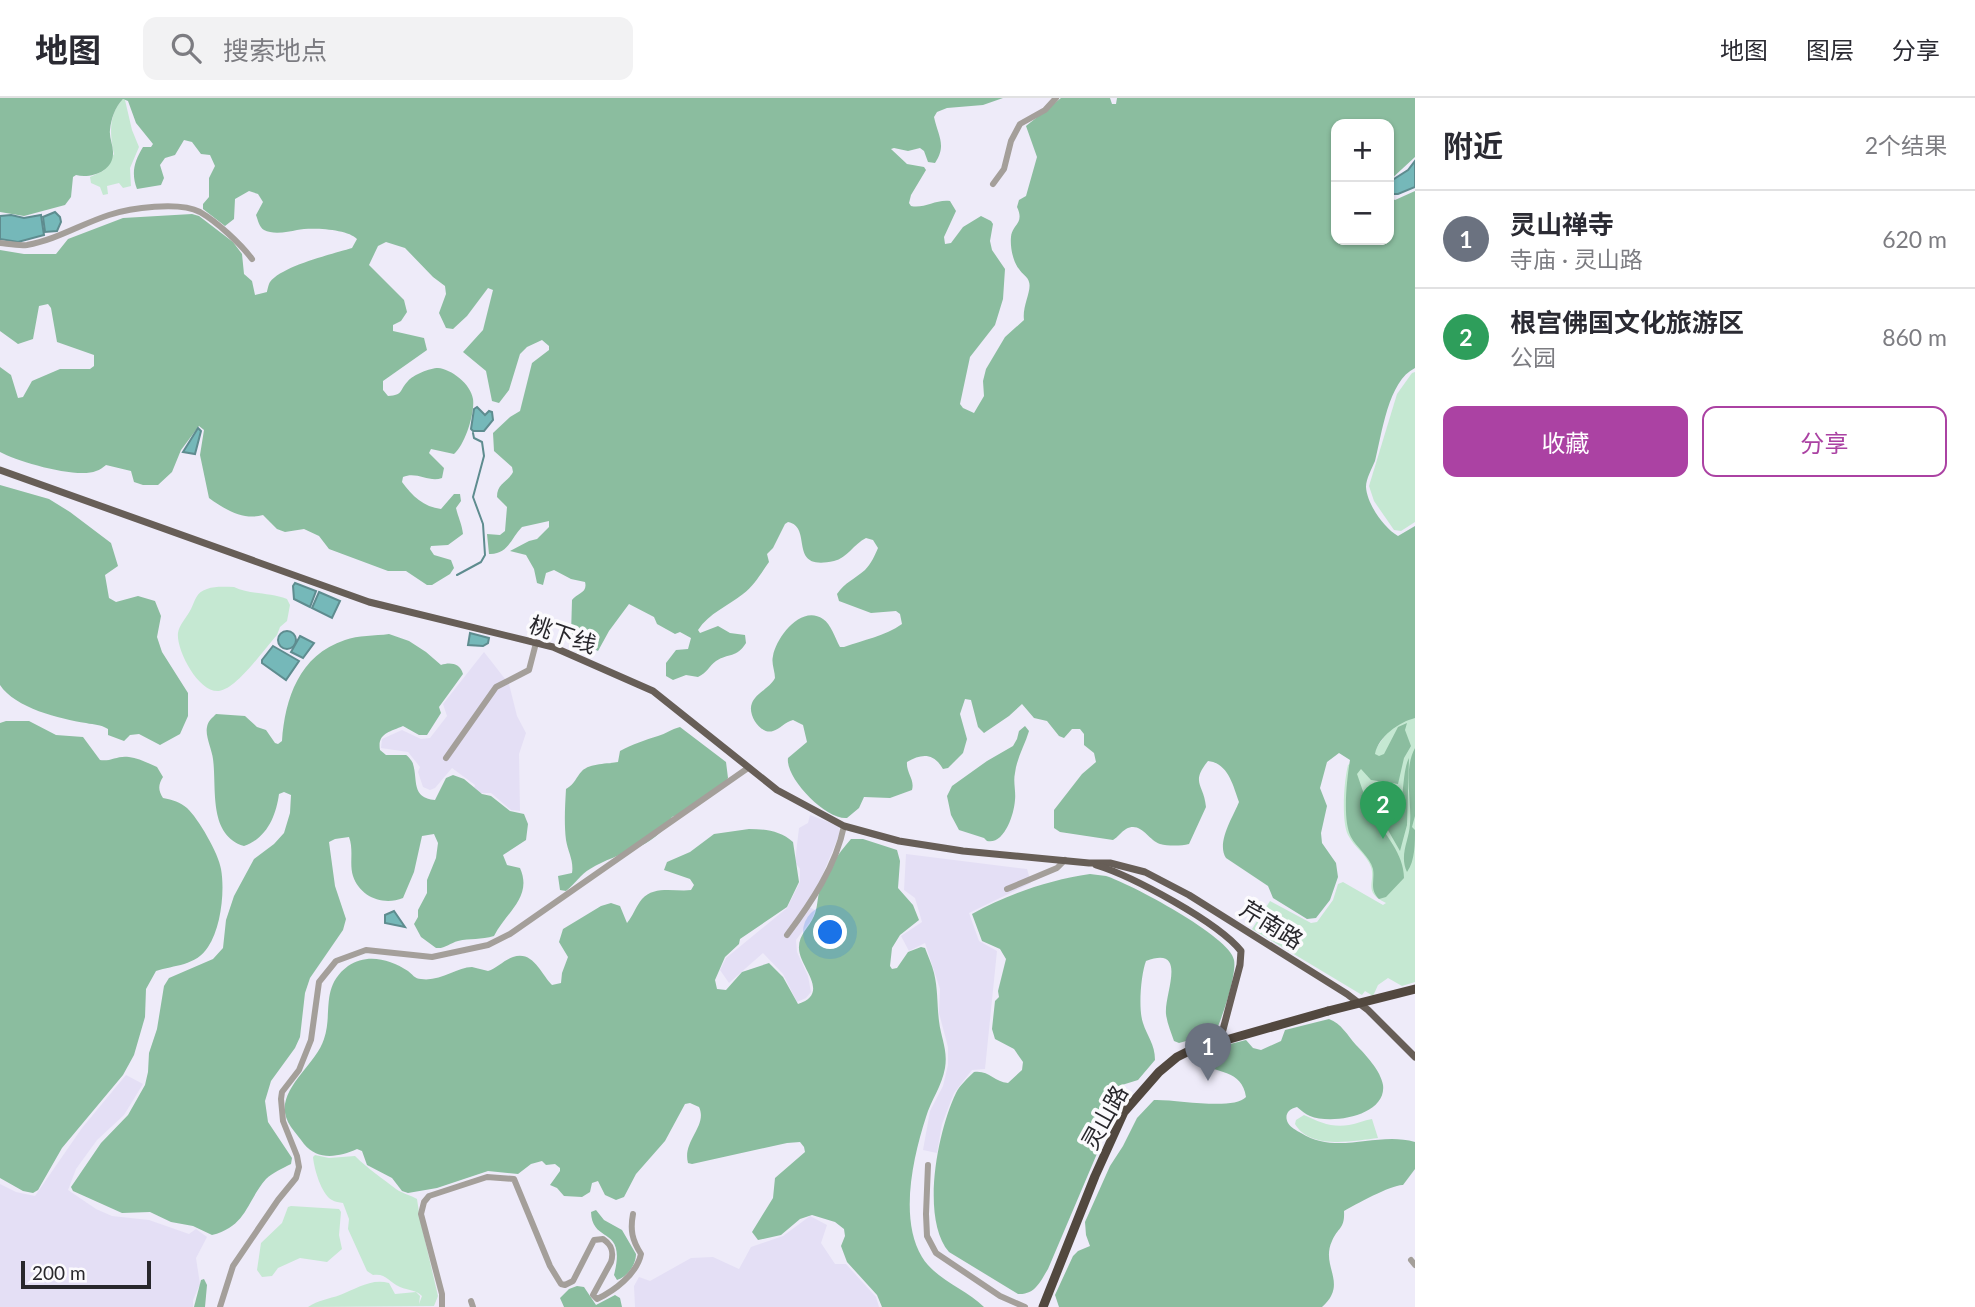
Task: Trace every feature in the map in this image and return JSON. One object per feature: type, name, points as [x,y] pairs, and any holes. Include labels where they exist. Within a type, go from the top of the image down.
[{"type":"highway","name":"灵山路","points":[[1043,1307],[1095,1176],[1124,1112],[1144,1086],[1171,1061],[1220,1041],[1415,989]]},
{"type":"main road","name":"桃下线","points":[[0,470],[369,602],[554,647],[653,691],[785,795],[844,826],[899,841],[1089,863]]},
{"type":"main road","points":[[1089,863],[1139,883],[1208,924],[1241,951],[1242,957],[1220,1041]]},
{"type":"main road","name":"芹南路","points":[[1089,863],[1110,863],[1137,869],[1189,895],[1347,994],[1368,1010],[1415,1057]]},
{"type":"street","points":[[993,184],[1004,169],[1011,141],[1020,124],[1045,110],[1056,98]]},
{"type":"street","points":[[0,243],[25,245],[59,236],[109,215],[148,207],[188,208],[199,212],[242,246],[253,259]]},
{"type":"street","points":[[446,758],[496,687],[529,670],[536,643]]},
{"type":"street","points":[[220,1307],[233,1266],[296,1178],[299,1167],[283,1121],[282,1092],[299,1070],[311,1040],[319,982],[336,961],[366,950],[432,957],[488,945],[510,934],[748,768]]},
{"type":"street","points":[[787,935],[812,901],[842,839],[844,826]]},
{"type":"street","points":[[1007,889],[1056,868],[1065,860]]},
{"type":"street","points":[[928,1165],[928,1236],[936,1253],[1000,1296],[1025,1307]]},
{"type":"street","points":[[442,1307],[442,1294],[421,1214],[424,1202],[429,1196],[487,1177],[514,1179],[550,1266],[561,1284],[573,1281],[594,1240],[603,1239],[611,1247],[611,1262],[593,1295],[597,1299],[627,1277],[640,1260],[641,1254],[635,1246],[630,1228],[633,1214]]},
{"type":"shaded area","points":[[0,98],[1003,98],[983,105],[947,108],[937,112],[934,117],[941,146],[935,163],[928,162],[920,148],[908,151],[891,149],[907,164],[924,167],[926,170],[911,195],[911,206],[950,201],[956,211],[944,237],[945,244],[951,243],[963,227],[981,216],[993,224],[990,241],[992,250],[1005,269],[1003,299],[995,325],[970,357],[960,404],[974,413],[984,396],[983,381],[986,369],[1005,337],[1024,320],[1029,282],[1015,262],[1011,241],[1020,217],[1017,207],[1019,200],[1026,196],[1037,157],[1026,126],[1061,98],[1110,98],[1112,104],[1116,104],[1117,98],[1415,98],[1415,157],[1394,176],[1394,119],[1331,119],[1331,245],[1394,245],[1394,200],[1415,191],[1415,368],[1398,384],[1392,396],[1366,487],[1373,508],[1398,536],[1415,526],[1415,718],[1390,731],[1380,742],[1375,754],[1384,754],[1398,727],[1407,723],[1405,730],[1411,746],[1404,758],[1398,784],[1371,780],[1361,769],[1357,774],[1371,810],[1401,861],[1404,878],[1386,897],[1379,899],[1376,895],[1373,888],[1373,869],[1348,830],[1346,799],[1350,760],[1339,753],[1327,762],[1320,788],[1327,806],[1321,833],[1322,843],[1336,863],[1338,877],[1330,900],[1316,918],[1307,919],[1273,898],[1268,886],[1226,858],[1223,852],[1224,838],[1239,802],[1229,776],[1215,763],[1208,761],[1200,774],[1199,784],[1206,807],[1189,844],[1160,844],[1136,827],[1126,829],[1113,840],[1060,832],[1054,828],[1054,810],[1082,774],[1096,762],[1094,753],[1084,745],[1084,734],[1080,729],[1072,729],[1064,738],[1059,736],[1047,721],[1034,718],[1022,704],[984,733],[978,727],[971,700],[965,699],[960,714],[967,739],[963,753],[948,768],[943,769],[932,757],[918,757],[907,762],[912,790],[890,798],[864,797],[859,808],[847,818],[828,812],[808,796],[789,766],[788,758],[807,742],[803,725],[793,720],[773,731],[764,730],[753,718],[751,708],[754,699],[775,678],[772,661],[775,649],[784,632],[798,619],[815,616],[826,621],[840,647],[881,635],[902,624],[900,614],[896,611],[871,613],[839,601],[837,594],[840,590],[865,570],[873,559],[878,548],[873,540],[866,538],[839,559],[819,563],[805,555],[795,526],[788,522],[785,524],[767,554],[769,562],[754,583],[698,630],[700,633],[718,626],[730,633],[745,635],[746,643],[736,653],[716,661],[698,677],[686,675],[673,680],[666,676],[666,663],[676,650],[688,649],[691,638],[680,632],[675,634],[657,624],[654,617],[629,604],[598,651],[574,639],[571,635],[572,600],[584,591],[585,582],[571,579],[554,570],[546,573],[543,585],[537,583],[534,569],[526,555],[510,551],[537,539],[549,527],[549,521],[522,527],[505,549],[495,554],[489,554],[487,534],[500,535],[505,531],[507,507],[497,497],[497,492],[513,472],[512,467],[494,451],[493,433],[520,411],[532,363],[549,350],[549,346],[542,340],[527,347],[520,354],[509,390],[499,403],[492,401],[486,371],[463,352],[483,330],[493,290],[488,288],[467,316],[453,329],[446,328],[439,313],[446,294],[445,286],[405,248],[386,242],[378,246],[369,265],[404,300],[407,312],[401,321],[393,325],[393,331],[424,338],[427,350],[383,381],[383,390],[388,396],[397,394],[414,376],[438,368],[460,378],[469,388],[473,399],[468,428],[458,450],[454,454],[431,449],[429,453],[444,468],[442,478],[413,475],[403,477],[402,482],[414,496],[435,508],[441,509],[454,494],[460,494],[461,501],[456,508],[463,534],[448,545],[431,546],[430,549],[434,555],[451,560],[454,568],[450,574],[432,585],[427,585],[406,571],[388,571],[329,549],[319,536],[304,529],[285,532],[277,529],[263,515],[242,515],[209,498],[200,455],[204,430],[199,426],[181,450],[172,472],[158,485],[134,482],[131,471],[106,465],[96,471],[76,473],[34,465],[0,452],[0,367],[11,375],[18,398],[23,397],[32,381],[60,369],[90,369],[94,366],[94,355],[57,342],[48,304],[39,306],[33,339],[18,344],[0,331],[0,250],[24,254],[56,254],[68,239],[123,218],[192,214],[199,216],[233,242],[242,254],[244,274],[252,281],[255,295],[267,292],[270,282],[285,271],[352,248],[357,239],[346,233],[320,229],[268,232],[260,225],[256,215],[263,202],[258,194],[249,191],[235,199],[234,219],[225,226],[203,209],[203,204],[209,197],[209,178],[215,166],[210,155],[201,154],[192,142],[184,140],[175,155],[165,158],[160,165],[164,178],[161,185],[137,189],[134,178],[136,163],[143,147],[151,147],[153,144],[136,123],[128,101],[123,99],[111,122],[112,159],[106,169],[88,176],[73,177],[71,197],[65,205],[24,216],[0,212]]},
{"type":"shaded area","points":[[123,99],[139,147],[130,168],[131,186],[123,188],[119,183],[107,186],[108,194],[103,195],[100,187],[91,183],[90,177],[103,171],[114,154],[111,125]]},
{"type":"shaded area","points":[[1415,161],[1415,187],[1394,194],[1394,179],[1408,170]]},
{"type":"shaded area","points":[[55,212],[61,222],[57,231],[45,232],[43,217]]},
{"type":"shaded area","points":[[41,215],[44,235],[18,242],[0,239],[0,216],[24,218]]},
{"type":"shaded area","points":[[1415,372],[1415,522],[1401,531],[1394,530],[1374,501],[1369,486],[1397,394]]},
{"type":"shaded area","points":[[477,407],[485,415],[489,411],[492,412],[493,420],[484,431],[471,429],[474,409]]},
{"type":"shaded area","points":[[198,428],[201,431],[195,454],[183,452]]},
{"type":"shaded area","points":[[0,485],[49,499],[111,543],[118,566],[105,575],[109,598],[116,602],[138,596],[155,601],[161,616],[157,637],[162,652],[188,693],[188,716],[180,734],[160,745],[139,734],[130,735],[124,741],[108,735],[108,729],[102,726],[64,719],[27,706],[0,685]]},
{"type":"shaded area","points":[[295,583],[316,591],[310,607],[294,599]]},
{"type":"shaded area","points":[[213,587],[234,587],[287,599],[290,605],[287,621],[242,676],[226,689],[211,690],[196,678],[190,669],[178,640],[178,633],[200,592]]},
{"type":"shaded area","points":[[319,592],[340,601],[332,618],[312,608]]},
{"type":"shaded area","points":[[287,631],[293,634],[296,640],[293,646],[287,649],[281,646],[278,640],[281,634]]},
{"type":"shaded area","points":[[470,633],[489,638],[488,643],[483,646],[468,645]]},
{"type":"shaded area","points":[[389,634],[409,641],[441,665],[457,666],[463,674],[439,707],[441,713],[427,735],[419,735],[403,726],[389,732],[380,740],[380,750],[386,755],[408,757],[413,763],[419,792],[427,799],[435,800],[446,778],[453,775],[464,779],[482,794],[491,796],[510,811],[524,814],[528,824],[526,840],[503,855],[507,865],[520,868],[523,878],[521,896],[494,936],[458,941],[436,948],[421,937],[414,924],[427,893],[427,880],[436,858],[438,843],[434,834],[422,836],[414,872],[403,898],[388,901],[373,898],[356,883],[352,871],[349,837],[329,842],[335,886],[346,919],[343,930],[310,978],[305,993],[300,1037],[271,1081],[265,1101],[268,1122],[292,1158],[291,1164],[266,1179],[245,1212],[232,1226],[212,1235],[150,1212],[122,1213],[73,1191],[71,1187],[101,1143],[128,1115],[145,1085],[149,1053],[157,1029],[164,986],[169,978],[213,959],[223,948],[226,920],[234,896],[254,859],[284,833],[290,813],[291,795],[284,792],[279,794],[276,810],[259,838],[244,846],[232,840],[219,822],[216,810],[208,723],[216,714],[245,716],[257,727],[266,730],[278,744],[282,741],[287,710],[297,680],[316,656],[350,638]]},
{"type":"shaded area","points":[[300,636],[314,643],[303,658],[291,652]]},
{"type":"shaded area","points":[[273,646],[299,661],[286,680],[262,663]]},
{"type":"shaded area","points":[[484,652],[509,684],[517,716],[526,733],[519,754],[520,811],[511,810],[491,793],[480,793],[474,788],[475,785],[452,768],[435,788],[430,790],[423,787],[418,772],[420,767],[408,752],[381,748],[382,739],[402,730],[421,739],[430,738],[447,716],[443,704]]},
{"type":"shaded area","points":[[1415,693],[1415,982],[1402,986],[1388,978],[1378,985],[1373,996],[1365,991],[1362,995],[1252,929],[1270,901],[1311,923],[1317,922],[1333,900],[1338,884],[1343,882],[1383,905],[1386,903],[1374,895],[1371,867],[1348,835],[1344,810],[1345,781],[1348,765],[1377,747]]},
{"type":"shaded area","points":[[29,721],[56,735],[83,737],[100,760],[129,757],[157,767],[163,777],[159,788],[163,798],[182,804],[197,820],[216,855],[222,878],[219,920],[208,947],[191,961],[156,971],[146,989],[145,1017],[134,1055],[123,1075],[62,1148],[38,1190],[33,1193],[23,1191],[0,1178],[0,723]]},
{"type":"shaded area","points":[[1025,726],[1029,731],[1016,767],[1014,806],[1007,828],[993,841],[959,830],[951,815],[947,796],[952,786],[1013,746],[1019,731]]},
{"type":"shaded area","points":[[680,727],[726,762],[728,778],[723,785],[703,802],[672,817],[656,837],[590,869],[566,891],[560,890],[558,876],[572,873],[572,860],[565,834],[566,789],[585,768],[618,762],[620,751]]},
{"type":"shaded area","points":[[1415,748],[1415,816],[1412,827],[1415,830],[1415,846],[1412,863],[1407,872],[1404,860],[1410,824],[1409,766]]},
{"type":"shaded area","points":[[1409,758],[1407,825],[1400,851],[1385,825],[1395,820],[1398,815]]},
{"type":"shaded area","points":[[810,815],[839,826],[840,833],[809,907],[815,910],[812,919],[796,940],[797,952],[808,976],[811,992],[797,1002],[783,974],[763,953],[729,983],[720,970],[726,958],[787,908],[800,882],[800,869],[795,862],[799,828],[808,823]]},
{"type":"shaded area","points":[[749,829],[773,831],[793,842],[799,882],[787,907],[740,939],[739,944],[725,957],[715,980],[717,989],[726,990],[742,972],[769,963],[783,977],[798,1004],[808,999],[813,987],[799,949],[800,940],[814,916],[820,889],[833,863],[851,839],[863,839],[897,850],[900,861],[898,888],[913,905],[919,920],[900,935],[892,948],[890,966],[892,969],[897,968],[908,952],[925,948],[935,979],[946,1055],[944,1075],[928,1111],[913,1169],[910,1188],[911,1225],[915,1242],[928,1265],[984,1307],[882,1307],[877,1295],[847,1262],[841,1246],[845,1236],[844,1229],[835,1222],[812,1215],[800,1219],[781,1235],[758,1240],[752,1232],[773,1198],[775,1178],[805,1152],[804,1147],[800,1142],[787,1143],[688,1163],[688,1148],[701,1114],[699,1107],[690,1103],[685,1104],[665,1141],[636,1174],[624,1197],[616,1200],[605,1195],[598,1181],[592,1183],[590,1192],[582,1197],[564,1196],[550,1185],[560,1168],[555,1164],[546,1165],[542,1161],[531,1164],[518,1174],[488,1171],[437,1188],[408,1193],[402,1191],[392,1178],[367,1165],[362,1151],[357,1149],[329,1156],[316,1153],[304,1144],[291,1127],[285,1115],[285,1103],[289,1092],[319,1050],[326,1029],[330,991],[339,974],[348,966],[363,960],[378,959],[401,967],[417,978],[428,979],[472,967],[488,971],[510,958],[520,956],[536,964],[552,985],[561,983],[568,957],[559,942],[563,929],[601,906],[611,903],[620,906],[627,923],[647,895],[659,891],[691,890],[694,885],[690,879],[664,870],[667,862],[690,852],[714,834]]},
{"type":"shaded area","points":[[906,854],[1027,869],[1031,883],[969,913],[979,941],[997,951],[985,1069],[972,1070],[954,1093],[942,1124],[937,1153],[923,1150],[930,1111],[943,1086],[948,1065],[948,1047],[939,1013],[940,989],[925,943],[909,951],[901,936],[922,922],[915,898],[904,890]]},
{"type":"shaded area","points":[[1090,874],[1106,876],[1135,889],[1198,925],[1229,950],[1234,960],[1233,975],[1215,1033],[1179,1043],[1174,1041],[1166,1014],[1171,965],[1167,960],[1159,958],[1146,961],[1141,1009],[1155,1060],[1138,1080],[1109,1089],[1107,1097],[1110,1123],[1048,1269],[1033,1290],[1018,1294],[949,1252],[940,1237],[935,1218],[938,1151],[949,1109],[958,1090],[974,1072],[984,1073],[1008,1083],[1022,1070],[1023,1062],[1014,1049],[995,1039],[992,1029],[995,1001],[999,997],[1006,959],[1000,949],[982,941],[972,914],[1029,889]]},
{"type":"shaded area","points":[[394,911],[405,927],[385,923],[385,915]]},
{"type":"shaded area","points":[[1329,1019],[1341,1027],[1376,1069],[1382,1080],[1382,1096],[1367,1111],[1343,1118],[1319,1119],[1297,1107],[1288,1113],[1288,1123],[1315,1140],[1329,1143],[1386,1139],[1415,1142],[1415,1169],[1403,1185],[1383,1191],[1344,1211],[1342,1225],[1329,1250],[1333,1290],[1322,1307],[1059,1307],[1055,1295],[1073,1256],[1090,1246],[1085,1222],[1110,1166],[1137,1118],[1154,1100],[1217,1104],[1239,1101],[1246,1097],[1239,1081],[1197,1062],[1196,1056],[1203,1051],[1246,1040],[1253,1048],[1261,1050],[1281,1041],[1285,1030]]},
{"type":"shaded area","points":[[126,1075],[143,1084],[124,1115],[97,1140],[76,1169],[68,1190],[96,1209],[112,1216],[149,1220],[189,1234],[196,1229],[207,1237],[196,1258],[200,1284],[193,1307],[0,1307],[0,1184],[16,1192],[35,1196],[82,1128]]},
{"type":"shaded area","points":[[1304,1115],[1337,1126],[1372,1119],[1378,1138],[1333,1142],[1311,1138],[1295,1124],[1296,1120]]},
{"type":"shaded area","points":[[355,1156],[396,1189],[417,1199],[438,1296],[434,1306],[308,1307],[376,1282],[389,1283],[395,1294],[416,1292],[367,1271],[348,1229],[349,1219],[343,1203],[332,1200],[321,1187],[313,1157]]},
{"type":"shaded area","points":[[288,1207],[339,1209],[342,1249],[327,1262],[300,1258],[278,1268],[272,1276],[262,1277],[257,1270],[261,1243],[282,1223]]},
{"type":"shaded area","points":[[596,1210],[604,1220],[622,1230],[636,1254],[630,1270],[617,1280],[614,1275],[616,1248],[613,1241],[597,1229],[593,1222],[591,1212]]},
{"type":"shaded area","points":[[810,1216],[827,1225],[821,1243],[835,1264],[846,1264],[876,1297],[879,1307],[635,1307],[634,1286],[639,1277],[650,1281],[691,1258],[713,1257],[739,1269],[751,1247],[783,1236]]},
{"type":"shaded area","points":[[204,1279],[207,1285],[205,1307],[194,1307],[201,1280]]},
{"type":"shaded area","points":[[584,1287],[596,1305],[615,1295],[620,1298],[622,1307],[564,1307],[560,1298],[569,1289]]},
{"type":"waterway","points":[[457,575],[481,562],[485,555],[483,524],[473,497],[484,456],[482,442],[474,438],[473,433]]},
{"type":"place","name":"根宫佛国文化旅游区","points":[[1383,839]]},
{"type":"place","name":"灵山禅寺","points":[[1208,1081]]}]
